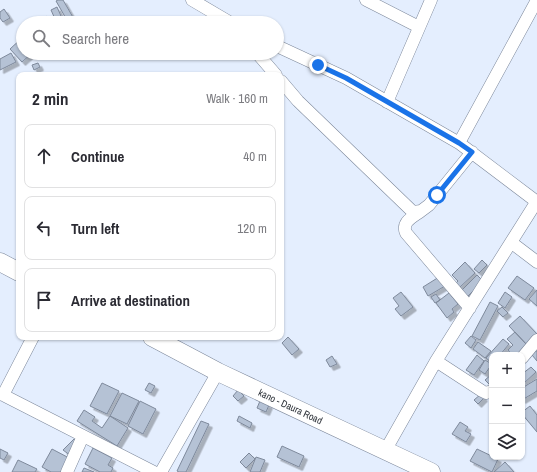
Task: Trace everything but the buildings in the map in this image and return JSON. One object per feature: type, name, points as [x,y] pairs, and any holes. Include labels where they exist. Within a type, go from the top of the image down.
[{"type":"highway","points":[[0,262],[16,270]]},
{"type":"highway","name":"kano - Daura Road","points":[[158,340],[218,372],[431,472]]},
{"type":"street","points":[[192,0],[219,16]]},
{"type":"street","points":[[366,0],[419,27]]},
{"type":"street","points":[[387,102],[431,0]]},
{"type":"street","points":[[459,143],[537,0]]},
{"type":"street","points":[[284,49],[346,78],[459,143],[537,201],[512,243],[436,361],[385,451]]},
{"type":"street","points":[[263,60],[273,72]]},
{"type":"street","points":[[284,85],[298,101],[406,206],[413,212],[421,211]]},
{"type":"street","points":[[470,308],[406,233],[404,228],[405,224],[429,205],[472,152]]},
{"type":"street","points":[[512,243],[537,262]]},
{"type":"street","points":[[31,340],[2,394],[154,472]]},
{"type":"street","points":[[525,354],[537,340]]},
{"type":"street","points":[[436,361],[482,391],[486,393],[489,392]]},
{"type":"street","points":[[161,472],[218,372]]},
{"type":"street","points":[[67,472],[83,436]]},
{"type":"route","points":[[318,65],[346,78],[472,152],[437,195]]}]
